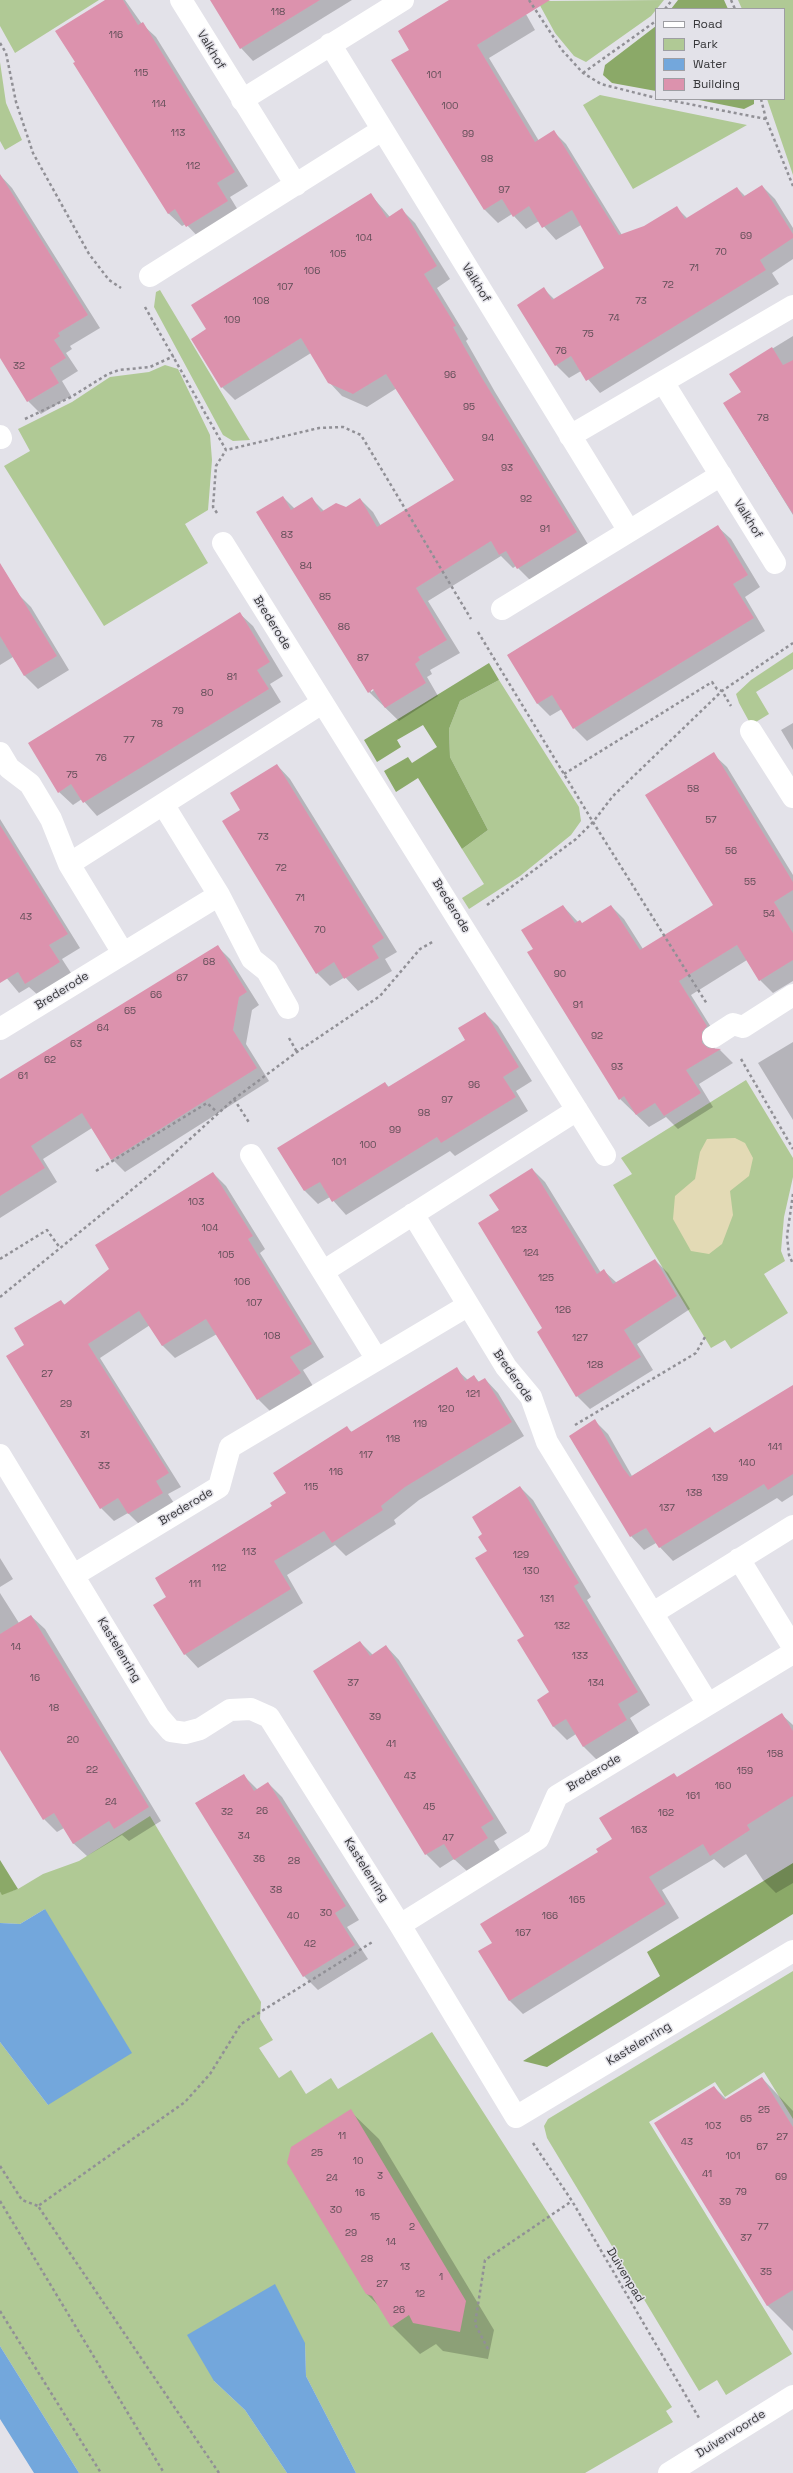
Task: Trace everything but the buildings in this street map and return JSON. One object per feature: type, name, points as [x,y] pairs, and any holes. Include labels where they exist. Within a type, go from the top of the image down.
[{"type":"street","name":"Valkhof","points":[[181,0],[242,100],[296,184]]},
{"type":"street","points":[[242,100],[403,0]]},
{"type":"street","name":"Valkhof","points":[[330,44],[629,531]]},
{"type":"street","points":[[150,276],[382,130]]},
{"type":"street","points":[[570,436],[793,306]]},
{"type":"street","name":"Valkhof","points":[[663,382],[775,563]]},
{"type":"street","points":[[502,609],[721,475]]},
{"type":"street","name":"Brederode","points":[[223,543],[322,703],[462,923],[605,1155]]},
{"type":"street","points":[[69,864],[322,703]]},
{"type":"street","points":[[751,731],[793,797]]},
{"type":"street","points":[[0,753],[9,768],[30,784],[51,819],[69,864],[124,953]]},
{"type":"street","points":[[162,804],[218,895],[252,959],[267,971],[288,1008]]},
{"type":"street","name":"Brederode","points":[[0,1029],[218,895]]},
{"type":"street","points":[[719,1034],[734,1024],[743,1027],[793,995]]},
{"type":"street","points":[[324,1270],[577,1110]]},
{"type":"street","points":[[250,1155],[324,1270],[376,1358]]},
{"type":"street","name":"Brederode","points":[[413,1214],[467,1306],[506,1367],[531,1397],[547,1442],[708,1704]]},
{"type":"street","name":"Brederode","points":[[74,1575],[219,1487],[230,1447],[376,1358],[467,1306]]},
{"type":"street","name":"Kastelenring","points":[[0,1455],[74,1575],[158,1717],[171,1730],[185,1734],[200,1729],[230,1710],[251,1709],[268,1717],[400,1925],[516,2117],[793,1951]]},
{"type":"street","points":[[653,1613],[793,1526]]},
{"type":"street","points":[[739,1559],[793,1647]]},
{"type":"street","name":"Brederode","points":[[400,1925],[538,1839],[557,1796],[793,1653]]},
{"type":"street","name":"Duivenvoorde","points":[[669,2473],[793,2396]]},
{"type":"path","points":[[529,0],[562,50],[583,73],[602,84],[655,98]]},
{"type":"path","points":[[666,8],[672,0]]},
{"type":"path","points":[[583,73],[655,22]]},
{"type":"path","points":[[0,42],[6,53],[16,102],[33,153],[89,254],[109,280],[126,292]]},
{"type":"path","points":[[668,100],[766,119]]},
{"type":"path","points":[[761,100],[766,119],[793,186]]},
{"type":"path","points":[[144,304],[226,450]]},
{"type":"path","points":[[21,420],[72,397],[108,374],[119,370],[150,367],[174,356]]},
{"type":"path","points":[[223,543],[230,539],[213,507],[216,466],[226,450],[319,428],[343,427],[361,436],[719,1034],[793,1149]]},
{"type":"path","points":[[0,1297],[156,1170],[218,1113],[297,1052],[380,996],[420,950],[462,923],[576,839],[593,822],[613,796],[722,691],[793,642]]},
{"type":"path","points":[[564,774],[712,682],[717,689],[722,691]]},
{"type":"path","points":[[96,1171],[207,1103],[218,1113]]},
{"type":"path","points":[[793,1194],[787,1236],[788,1255],[793,1264]]},
{"type":"path","points":[[0,1258],[47,1230],[60,1248]]},
{"type":"path","points":[[547,1442],[696,1353],[705,1337]]},
{"type":"path","points":[[38,2206],[185,2102],[210,2074],[241,2024],[400,1925]]},
{"type":"path","name":"Duivenpad","points":[[516,2117],[572,2201],[715,2444]]},
{"type":"path","points":[[0,2166],[22,2200],[38,2206],[219,2473]]},
{"type":"path","points":[[0,2200],[164,2473]]},
{"type":"path","points":[[488,2350],[475,2324],[486,2260],[572,2201]]},
{"type":"path","points":[[0,2311],[101,2473]]},
{"type":"green space","points":[[0,0],[99,0],[15,53],[0,26]]},
{"type":"green space","points":[[537,0],[664,0],[658,8],[655,8],[655,11],[651,16],[586,62],[574,56],[555,33]]},
{"type":"green space","points":[[678,0],[724,0],[728,8],[672,8]]},
{"type":"green space","points":[[738,0],[793,0],[793,175],[767,100],[785,100],[785,8],[742,8]]},
{"type":"green space","points":[[655,27],[655,91],[612,83],[603,75],[605,65]]},
{"type":"green space","points":[[0,62],[6,103],[22,140],[5,150],[0,141]]},
{"type":"green space","points":[[600,95],[747,125],[633,189],[583,105]]},
{"type":"green space","points":[[699,100],[754,100],[754,104],[744,109]]},
{"type":"green space","points":[[160,290],[250,440],[233,441],[223,435],[154,307],[156,292]]},
{"type":"green space","points":[[165,365],[178,369],[210,435],[212,460],[208,510],[185,524],[208,563],[104,626],[4,466],[30,451],[18,429],[72,402],[110,377],[149,372]]},
{"type":"green space","points":[[793,652],[793,669],[756,692],[769,714],[751,725],[739,703],[736,694],[751,680]]},
{"type":"green space","points":[[489,663],[499,680],[460,701],[449,729],[450,757],[488,830],[462,849],[418,778],[396,792],[384,771],[408,757],[412,763],[437,747],[423,725],[397,740],[401,747],[377,762],[364,740]]},
{"type":"green space","points":[[499,680],[579,807],[581,821],[571,835],[520,876],[469,909],[462,898],[484,884],[462,849],[488,830],[450,757],[449,729],[460,701]]},
{"type":"green space","points":[[746,1080],[793,1158],[793,1177],[784,1217],[781,1251],[785,1261],[764,1274],[788,1313],[731,1349],[725,1340],[711,1348],[613,1185],[632,1174],[621,1158]]},
{"type":"green space","points":[[150,1816],[261,2002],[260,2019],[273,2040],[259,2048],[279,2078],[291,2070],[306,2094],[331,2078],[338,2089],[432,2032],[672,2407],[666,2411],[673,2422],[585,2473],[356,2473],[306,2376],[305,2343],[214,2381],[245,2410],[287,2473],[79,2473],[0,2346],[0,2042],[48,2105],[45,1909],[20,1924],[0,1923],[0,1892],[2,1894],[18,1889],[43,1874],[79,1861]]},
{"type":"green space","points":[[0,1860],[18,1889],[2,1895],[0,1892]]},
{"type":"green space","points":[[793,1863],[793,1914],[547,2067],[523,2061],[660,1976],[647,1952]]},
{"type":"green space","points":[[793,1971],[793,2119],[764,2072],[725,2097],[715,2082],[649,2122],[792,2354],[726,2395],[717,2380],[699,2391],[547,2138],[544,2126],[548,2119]]},
{"type":"sand","points":[[735,1138],[745,1143],[753,1158],[749,1176],[730,1191],[733,1215],[722,1244],[709,1254],[691,1251],[673,1219],[675,1196],[695,1179],[700,1152],[707,1139]]},
{"type":"water","points":[[45,1909],[132,2053],[48,2105],[0,2042],[0,1923],[20,1924]]},
{"type":"water","points":[[275,2284],[305,2343],[306,2376],[356,2473],[287,2473],[245,2410],[214,2381],[187,2335]]},
{"type":"water","points":[[0,2346],[79,2473],[34,2473],[0,2419]]}]
